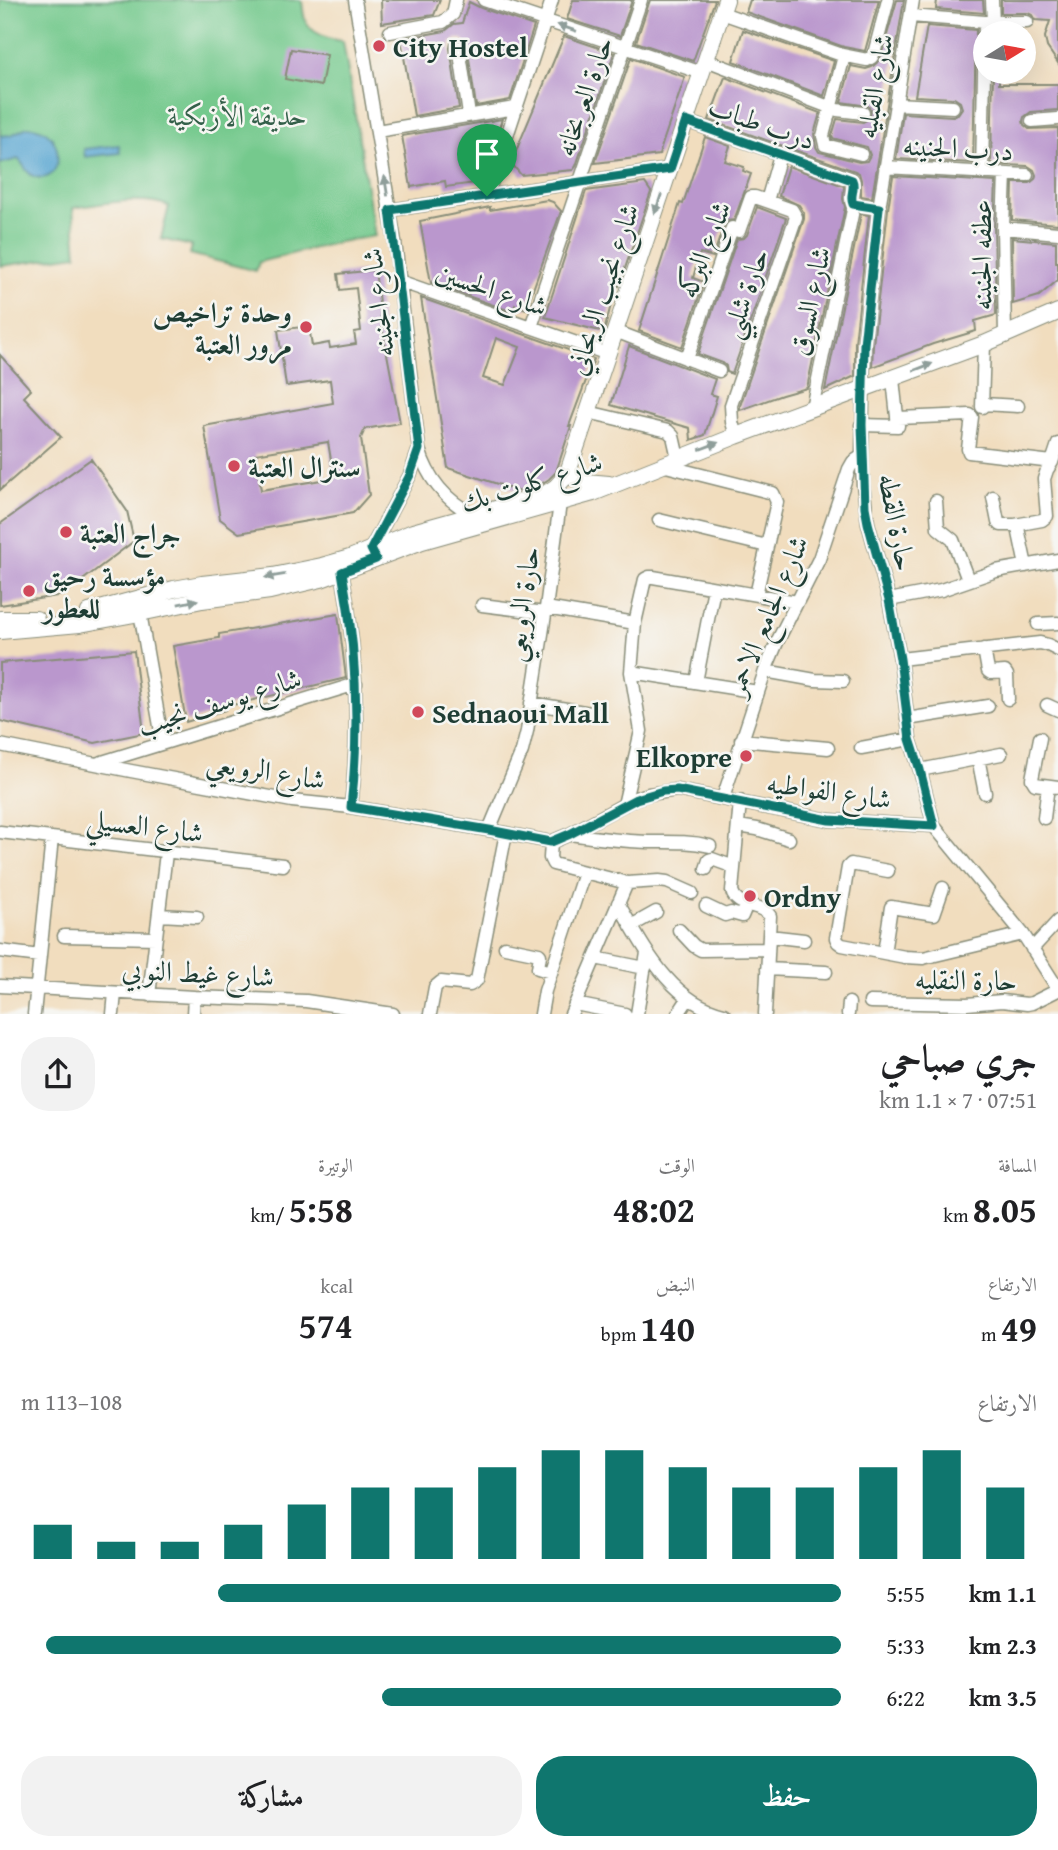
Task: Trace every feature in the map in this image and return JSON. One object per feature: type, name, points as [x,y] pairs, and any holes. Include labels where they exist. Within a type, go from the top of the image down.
[{"type":"street","name":"شارع الجنينه","points":[[355,0],[390,210],[419,449],[410,475],[373,554]]},
{"type":"street","points":[[390,32],[443,22],[453,14],[456,0]]},
{"type":"street","points":[[484,0],[625,48],[704,67],[837,110],[863,113]]},
{"type":"street","points":[[487,196],[552,0]]},
{"type":"street","name":"حارة العربخانه","points":[[531,327],[641,0]]},
{"type":"street","points":[[724,7],[844,56],[862,60],[872,57],[888,0]]},
{"type":"street","name":"شارع القبليه","points":[[863,390],[864,344],[879,208],[914,0]]},
{"type":"street","points":[[989,21],[992,0]]},
{"type":"street","name":"شارع نجيب الريحاني","points":[[567,475],[724,7]]},
{"type":"street","points":[[911,16],[976,21]]},
{"type":"street","points":[[459,47],[470,115]]},
{"type":"street","points":[[844,56],[822,136],[825,145],[861,155]]},
{"type":"street","points":[[982,173],[986,84]]},
{"type":"street","points":[[896,104],[953,107]]},
{"type":"street","points":[[377,131],[516,108]]},
{"type":"street","points":[[1032,121],[1058,119]]},
{"type":"street","name":"درب طباب","points":[[686,121],[852,180],[854,205]]},
{"type":"street","points":[[767,201],[780,155]]},
{"type":"street","name":"درب الجنينه","points":[[885,167],[1027,175]]},
{"type":"street","points":[[390,210],[670,169]]},
{"type":"street","name":"عطفه الجنينه","points":[[1005,174],[1005,335]]},
{"type":"street","name":"حارة شلبي","points":[[736,436],[731,405],[796,217],[792,210],[751,197]]},
{"type":"street","name":"شارع البركه","points":[[687,359],[732,228],[739,230],[751,197]]},
{"type":"street","points":[[854,205],[879,208]]},
{"type":"street","name":"شارع السوق","points":[[812,408],[854,205]]},
{"type":"street","points":[[1003,228],[1058,233]]},
{"type":"street","name":"شارع الحسين","points":[[400,281],[608,354]]},
{"type":"street","name":"شارع كلوت بك","points":[[0,631],[70,625],[139,606],[174,589],[298,572],[560,503],[893,379],[1058,312]]},
{"type":"street","points":[[615,331],[719,371]]},
{"type":"street","points":[[984,344],[983,405],[1018,406]]},
{"type":"street","points":[[862,425],[898,426],[893,379]]},
{"type":"street","name":"حارة القطه","points":[[863,390],[862,456],[865,507],[889,600],[910,739],[934,826]]},
{"type":"street","points":[[589,412],[668,431],[673,436],[670,461],[773,493],[777,502],[756,595]]},
{"type":"street","points":[[898,418],[970,415],[969,452],[1052,462]]},
{"type":"street","points":[[993,497],[998,522],[1002,525],[1042,520],[1048,516],[1044,479],[1058,444]]},
{"type":"street","points":[[419,449],[435,484],[452,502],[474,515]]},
{"type":"street","name":"شارع الجامع الاحمر","points":[[723,798],[765,671],[819,559],[849,469],[853,462],[862,456]]},
{"type":"street","points":[[567,475],[586,482],[616,484]]},
{"type":"street","name":"شارع كلوت بك","points":[[0,620],[34,619],[202,600],[295,586],[342,572],[413,532],[542,496],[556,487],[567,475]]},
{"type":"street","points":[[936,501],[938,528],[953,540],[968,580]]},
{"type":"street","name":"حارة الرويعي","points":[[489,830],[522,751],[527,731],[560,503]]},
{"type":"street","points":[[659,520],[767,546]]},
{"type":"street","points":[[1015,525],[1018,528],[1026,566]]},
{"type":"street","points":[[889,600],[941,590],[996,570],[1058,560]]},
{"type":"street","points":[[342,572],[356,684],[356,746],[351,807]]},
{"type":"street","points":[[624,805],[641,731],[631,672],[635,623],[645,579],[649,576],[797,602]]},
{"type":"street","points":[[696,682],[714,587]]},
{"type":"street","points":[[139,606],[163,743]]},
{"type":"street","points":[[482,606],[546,610],[635,623]]},
{"type":"street","points":[[1038,624],[1058,623]]},
{"type":"street","points":[[900,659],[1040,643],[1058,650]]},
{"type":"street","points":[[984,649],[988,671],[1005,672],[1007,675],[1008,699]]},
{"type":"street","points":[[765,671],[815,680],[843,681]]},
{"type":"street","points":[[631,672],[758,691]]},
{"type":"street","name":"شارع يوسف نجيب","points":[[95,764],[356,684]]},
{"type":"street","points":[[531,703],[596,714]]},
{"type":"street","points":[[907,719],[988,706]]},
{"type":"street","points":[[1040,738],[1032,779],[1035,784],[1053,787],[1044,818]]},
{"type":"street","points":[[860,748],[910,739]]},
{"type":"street","points":[[741,740],[828,748]]},
{"type":"street","name":"شارع الرويعي","points":[[0,745],[292,801],[351,807],[551,842]]},
{"type":"street","points":[[920,770],[1000,754]]},
{"type":"street","points":[[978,758],[985,793]]},
{"type":"street","points":[[692,893],[667,882],[627,883],[551,862],[551,842],[649,794],[677,790],[723,798]]},
{"type":"street","name":"شارع الفواطيه","points":[[723,798],[829,820],[934,826]]},
{"type":"street","points":[[740,801],[733,896],[737,901],[769,913],[765,1013]]},
{"type":"street","points":[[738,826],[789,839]]},
{"type":"street","points":[[934,826],[1023,934],[1058,990]]},
{"type":"street","name":"شارع العسيلي","points":[[0,832],[283,865]]},
{"type":"street","points":[[430,1013],[437,984],[441,982],[470,985],[478,980],[506,833]]},
{"type":"street","points":[[570,834],[646,842],[693,842],[710,846]]},
{"type":"street","points":[[34,1013],[52,838]]},
{"type":"street","points":[[149,995],[166,853]]},
{"type":"street","points":[[706,869],[712,859],[734,867]]},
{"type":"street","points":[[888,871],[856,864],[848,867],[836,938],[842,945],[923,958],[1023,934]]},
{"type":"street","points":[[541,1013],[545,991],[583,873]]},
{"type":"street","points":[[625,1013],[573,1009],[627,883]]},
{"type":"street","points":[[884,953],[891,907],[932,914],[936,912],[943,888]]},
{"type":"street","points":[[618,904],[647,953],[676,987],[688,999],[709,1010],[724,1013]]},
{"type":"street","points":[[706,906],[724,915],[732,913],[742,916],[747,904]]},
{"type":"street","points":[[631,926],[656,912]]},
{"type":"street","points":[[159,915],[197,917]]},
{"type":"street","points":[[1032,949],[1058,921]]},
{"type":"street","points":[[678,930],[701,950],[804,940]]},
{"type":"street","points":[[64,936],[156,938]]},
{"type":"street","points":[[505,947],[538,954],[538,968],[551,972]]},
{"type":"street","points":[[0,951],[40,956]]},
{"type":"street","points":[[637,1013],[647,953]]},
{"type":"street","points":[[595,958],[645,968]]},
{"type":"street","points":[[768,969],[826,972]]},
{"type":"street","name":"شارع غيط النوبي","points":[[0,986],[194,997],[393,1013]]},
{"type":"street","name":"حارة النقليه","points":[[870,1002],[967,1009],[1002,1001],[1032,1003],[1058,990]]},
{"type":"street","points":[[113,1013],[116,993]]},
{"type":"street","points":[[193,1013],[194,997]]},
{"type":"street","points":[[678,1013],[688,999]]},
{"type":"green space","name":"حديقة الأزبكية","points":[[0,0],[300,0],[307,24],[315,32],[343,41],[375,236],[259,262],[256,271],[190,254],[192,246],[161,239],[169,206],[146,201],[121,201],[73,208],[77,255],[0,266]]},
{"type":"water","points":[[27,127],[40,129],[50,136],[56,145],[56,166],[52,174],[44,178],[31,175],[18,159],[0,164],[0,136],[11,135]]},
{"type":"water","points":[[119,145],[120,153],[85,157],[84,149]]},
{"type":"building","points":[[381,0],[440,0],[434,15],[382,23]]},
{"type":"building","points":[[573,0],[632,0],[620,36],[567,19]]},
{"type":"building","points":[[650,0],[715,0],[693,61],[636,42]]},
{"type":"building","points":[[750,0],[879,0],[865,51],[844,47],[746,12]]},
{"type":"building","points":[[897,0],[904,0],[872,198],[861,196],[861,180],[859,173],[855,171],[709,120],[725,77],[820,113],[814,134],[819,152],[859,162],[867,161],[870,155],[867,147],[832,136],[837,119],[863,122],[870,118],[871,110],[868,106],[841,102],[851,66],[866,69],[880,60]]},
{"type":"building","points":[[937,0],[983,0],[984,13],[936,9]]},
{"type":"building","points":[[1001,0],[1058,0],[1058,63],[1047,47],[1045,37],[1050,21],[1035,20],[1028,13],[1001,13]]},
{"type":"building","points":[[469,2],[534,26],[510,100],[476,106],[467,45],[463,39],[457,39],[451,43],[450,48],[459,108],[414,116],[401,39],[445,31],[454,24],[462,23]]},
{"type":"building","points":[[927,26],[973,30],[973,163],[896,159],[903,113],[953,116],[962,108],[960,102],[954,98],[915,96]]},
{"type":"building","points":[[743,30],[834,61],[824,96],[733,61]]},
{"type":"building","points":[[564,36],[614,53],[573,170],[521,175],[511,163]]},
{"type":"building","points":[[291,49],[327,55],[321,86],[285,79]]},
{"type":"building","points":[[631,58],[685,77],[659,155],[595,163]]},
{"type":"building","points":[[993,84],[1058,84],[1058,110],[1031,112],[1023,121],[1029,129],[1058,128],[1058,224],[1012,220],[1013,183],[1030,183],[1036,175],[1028,166],[991,164]]},
{"type":"building","points":[[502,119],[482,182],[446,187],[445,181],[411,187],[402,136]]},
{"type":"building","points":[[705,137],[730,146],[725,161],[744,167],[743,171],[751,174],[734,220],[727,221],[724,225],[713,257],[700,253],[693,278],[704,282],[682,347],[639,331],[680,203],[683,204]]},
{"type":"building","points":[[788,166],[844,186],[845,207],[807,388],[740,410],[804,219],[799,205],[779,196]]},
{"type":"building","points":[[893,176],[996,182],[996,315],[975,321],[976,331],[872,367],[873,345]]},
{"type":"building","points":[[645,183],[651,192],[619,286],[616,285],[604,332],[545,317],[586,191]]},
{"type":"building","points":[[547,200],[553,202],[561,211],[526,309],[515,305],[513,312],[431,283],[420,221],[490,207],[490,210]]},
{"type":"building","points":[[757,207],[786,218],[732,374],[727,372],[723,363],[698,354],[737,239],[747,235]]},
{"type":"building","points":[[861,214],[869,215],[855,343],[855,376],[825,390]]},
{"type":"building","points":[[1012,238],[1056,242],[1058,262],[1058,280],[1039,296],[1013,304]]},
{"type":"building","name":"سنترال العتبة","points":[[375,270],[382,327],[400,423],[365,429],[361,438],[369,495],[353,513],[239,533],[220,519],[204,426],[333,403],[330,380],[286,386],[278,330],[309,326],[312,346],[329,343],[330,348],[356,344],[354,332],[361,331],[356,288],[340,290],[338,274]],"holes":[[[328,442],[334,478],[261,490],[255,454]]]},
{"type":"building","points":[[421,298],[594,359],[569,426],[556,472],[549,479],[538,486],[519,491],[448,468]],"holes":[[[496,338],[520,347],[505,385],[483,378]]]},
{"type":"building","points":[[629,346],[715,379],[710,394],[717,396],[705,435],[691,440],[690,428],[611,405]]},
{"type":"building","points":[[0,355],[31,390],[24,397],[61,437],[0,490]]},
{"type":"building","name":"جراج العتبة","points":[[91,459],[127,511],[134,541],[63,595],[0,605],[0,524]]},
{"type":"building","points":[[338,614],[346,678],[224,707],[225,710],[186,722],[173,646],[219,638],[219,634]]},
{"type":"building","points":[[134,651],[144,733],[95,743],[0,721],[0,663]]},
{"type":"place","name":"City Hostel","points":[[379,46]]},
{"type":"place","name":"وحدة تراخيص مرور العتبة","points":[[306,327]]},
{"type":"place","name":"سنترال العتبة","points":[[234,466]]},
{"type":"place","name":"جراج العتبة","points":[[66,532]]},
{"type":"place","name":"مؤسسة رحيق للعطور","points":[[29,591]]},
{"type":"place","name":"Sednaoui Mall","points":[[418,712]]},
{"type":"place","name":"Elkopre","points":[[746,756]]},
{"type":"place","name":"Ordny","points":[[750,896]]},
{"type":"route","points":[[686,121],[852,180],[853,204],[879,208],[864,344],[862,456],[865,507],[889,600],[910,739],[934,826],[829,820],[677,790],[636,799],[551,842],[351,807],[356,746],[356,684],[342,572],[376,559],[371,549],[410,475],[419,449],[390,210],[487,196],[670,169],[686,121]]}]
